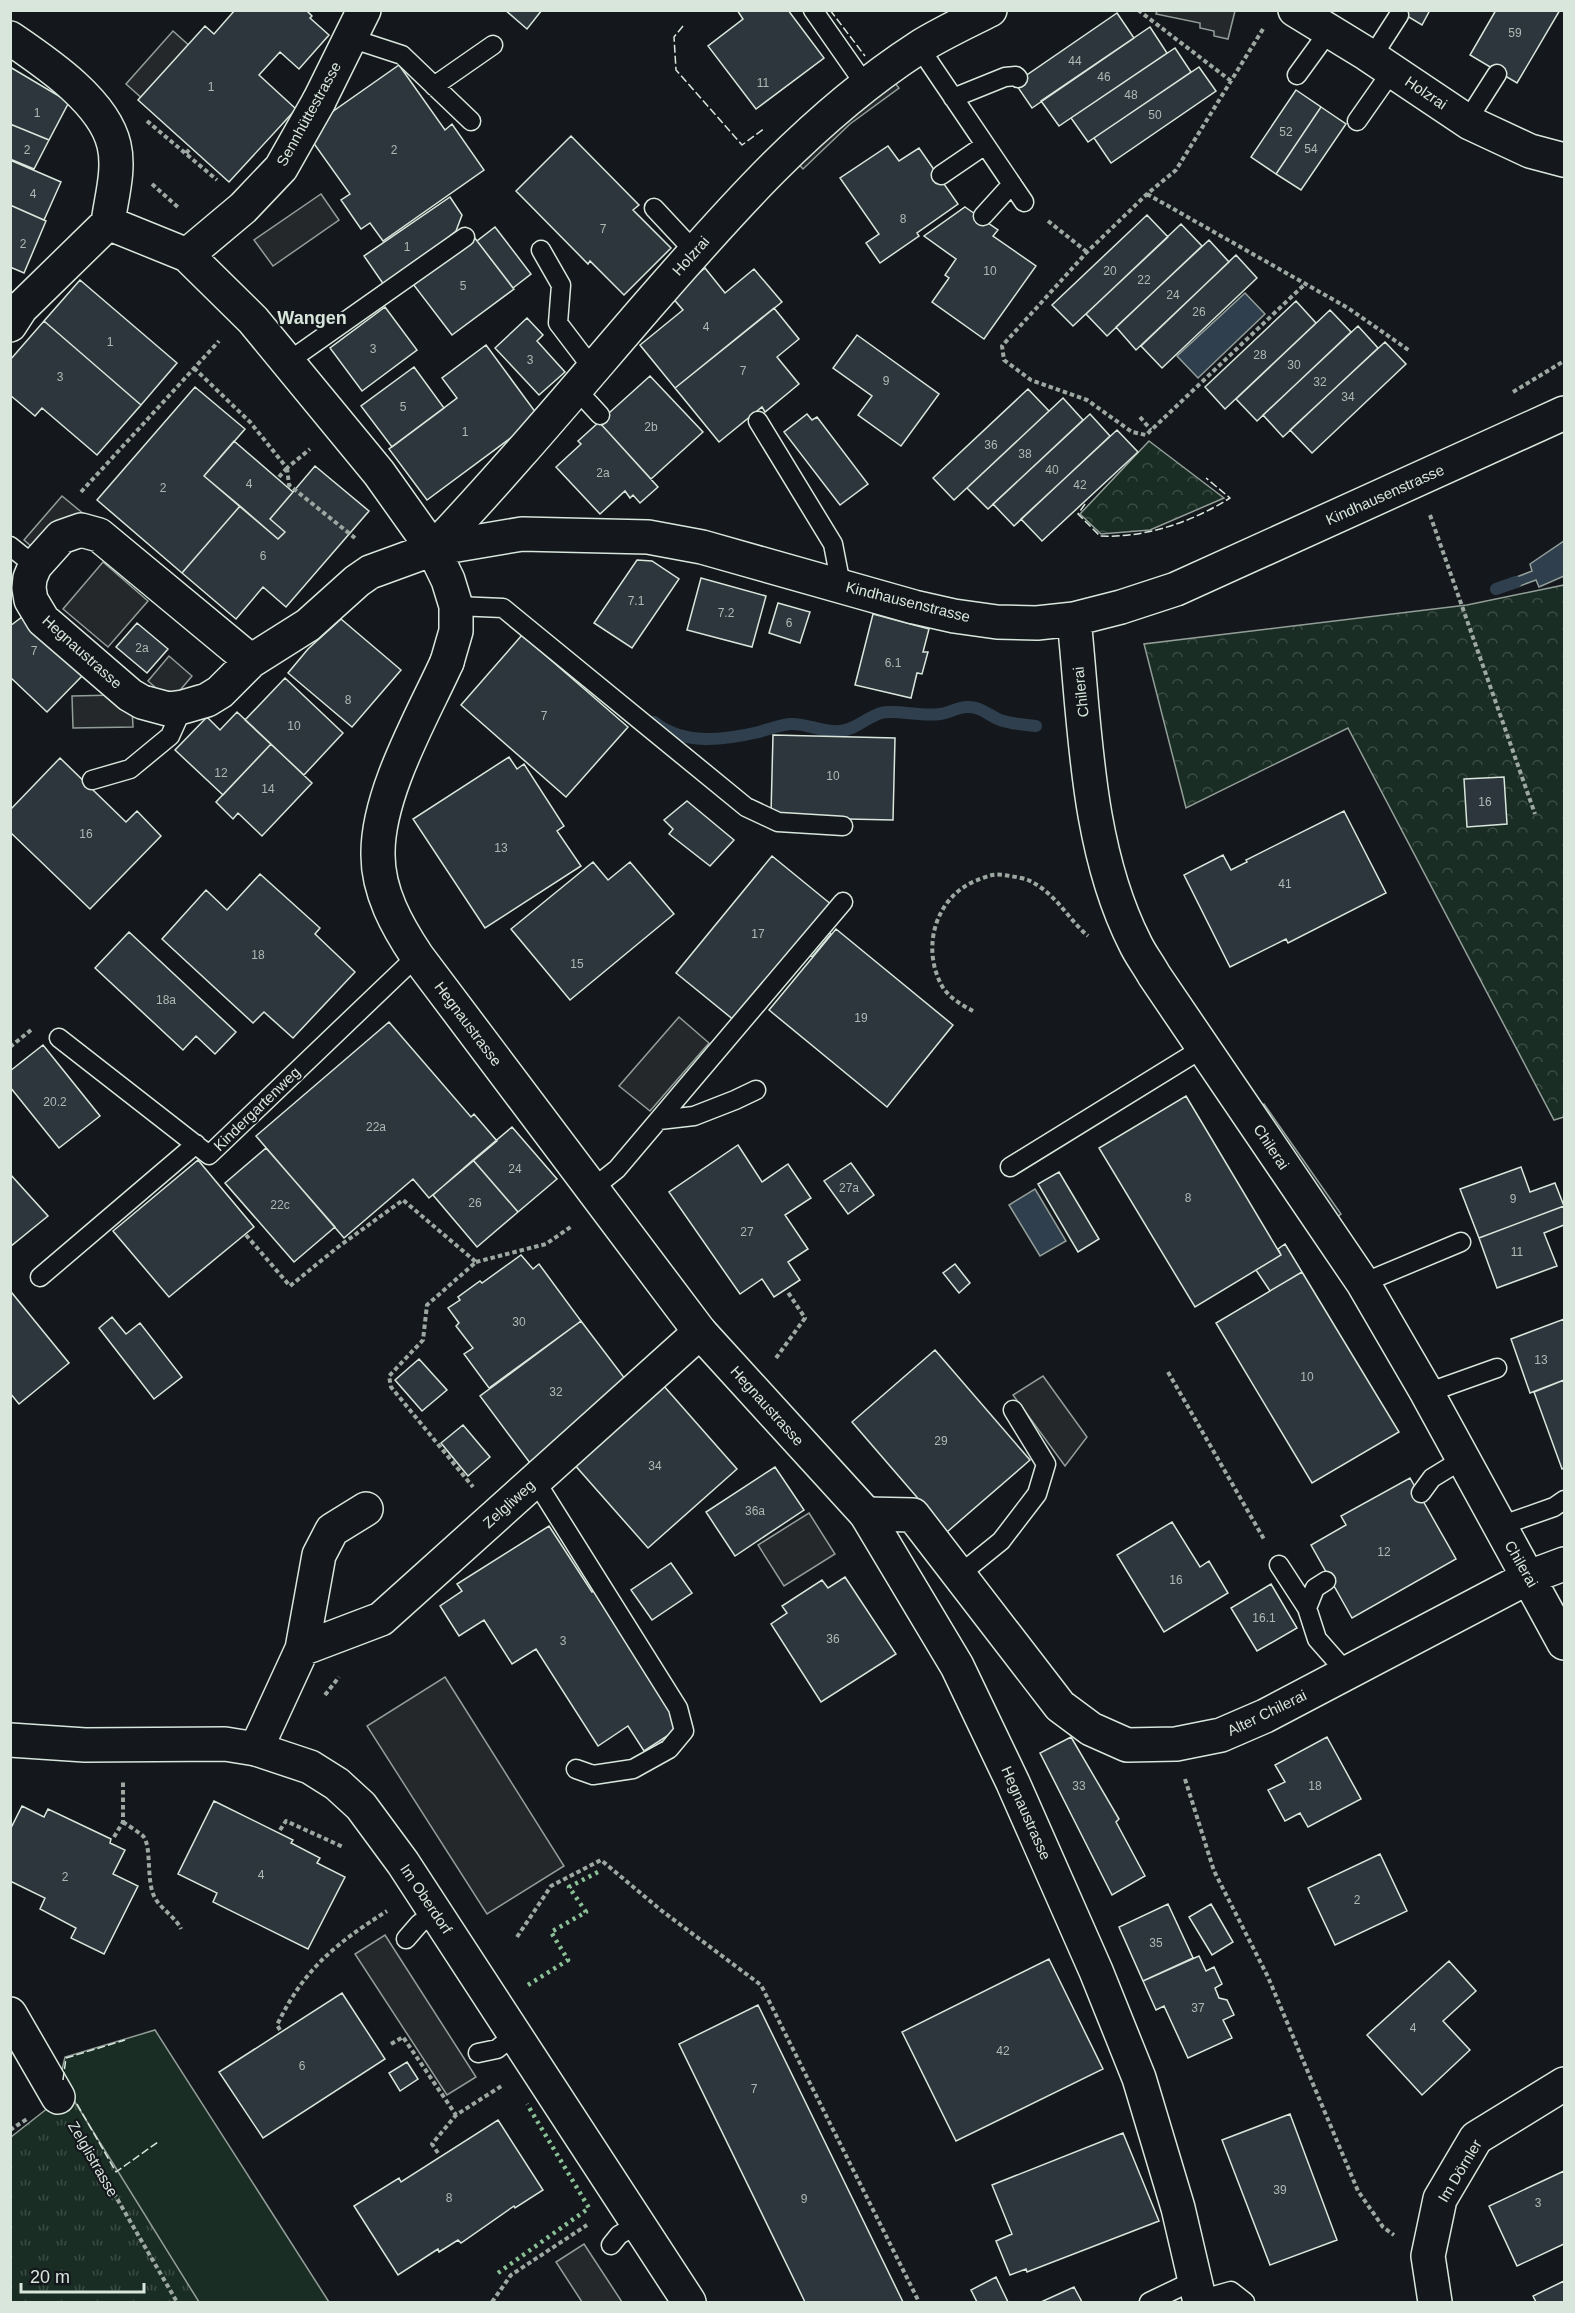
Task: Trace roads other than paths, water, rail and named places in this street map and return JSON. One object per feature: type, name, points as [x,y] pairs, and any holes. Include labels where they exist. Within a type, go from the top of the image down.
[{"type":"street","name":"Holzrai","points":[[432,549],[496,483],[695,252],[784,158],[840,105],[919,48],[975,14]]},
{"type":"street","name":"Holzrai","points":[[1282,16],[1329,31],[1467,121],[1530,151],[1564,160]]},
{"type":"street","name":"Sennhüttestrasse","points":[[187,255],[243,208],[281,168],[319,101],[357,24]]},
{"type":"street","points":[[10,38],[58,73],[98,115],[109,131],[114,146],[115,162],[108,223],[14,313]]},
{"type":"street","points":[[108,223],[187,255]]},
{"type":"street","name":"Hegnaustrasse","points":[[187,255],[253,320],[379,473],[432,549],[448,580],[456,606],[456,630],[447,662],[387,801],[379,831],[378,856],[381,882],[392,914],[403,936],[417,956],[700,1332],[866,1514],[957,1666],[1013,1783],[1139,2078],[1178,2208],[1196,2296]]},
{"type":"street","name":"Kindhausenstrasse","points":[[432,549],[522,534],[648,537],[702,547],[954,616],[997,622],[1037,623],[1074,619],[1176,589],[1564,413]]},
{"type":"street","points":[[35,566],[61,537],[81,530],[91,531],[99,535],[251,660]]},
{"type":"street","name":"Hegnaustrasse","points":[[35,566],[29,588],[31,600],[43,620],[130,695],[153,706],[168,708],[183,707],[207,700],[220,692],[251,660],[308,625],[364,576],[432,549]]},
{"type":"street","name":"Chilerai","points":[[1074,619],[1091,789],[1097,824],[1114,888],[1135,943],[1203,1048],[1363,1283],[1427,1393],[1564,1643]]},
{"type":"street","name":"Zelgliweg","points":[[302,1649],[381,1619],[700,1332]]},
{"type":"street","points":[[256,1749],[302,1649],[319,1554],[332,1530],[366,1509]]},
{"type":"street","name":"Alter Chilerai","points":[[866,1514],[913,1515],[1060,1706],[1091,1729],[1127,1745],[1176,1744],[1221,1735],[1265,1716],[1529,1577],[1564,1564]]},
{"type":"street","name":"Im Oberdorf","points":[[10,1740],[86,1746],[225,1743],[256,1749],[310,1767],[337,1784],[361,1806],[428,1902],[689,2302]]},
{"type":"street","points":[[10,2014],[58,2097]]},
{"type":"street","name":"Im Dörnler","points":[[1435,2302],[1428,2256],[1440,2199],[1476,2138],[1564,2084]]},
{"type":"lane","points":[[813,10],[866,86]]},
{"type":"lane","points":[[1357,121],[1382,64],[1399,15]]},
{"type":"lane","points":[[357,24],[402,54],[471,121]]},
{"type":"lane","points":[[1296,75],[1329,31]]},
{"type":"lane","points":[[434,86],[493,45]]},
{"type":"lane","points":[[919,48],[1024,202]]},
{"type":"lane","points":[[1467,121],[1497,74]]},
{"type":"lane","points":[[953,98],[1005,78],[1016,76],[1018,78]]},
{"type":"lane","points":[[941,175],[985,145]]},
{"type":"lane","points":[[983,216],[1012,184]]},
{"type":"lane","points":[[654,208],[695,252]]},
{"type":"lane","points":[[289,361],[465,237]]},
{"type":"lane","points":[[541,250],[561,285],[558,323],[600,415]]},
{"type":"lane","points":[[758,421],[832,544],[841,585]]},
{"type":"lane","points":[[10,546],[35,566]]},
{"type":"lane","points":[[456,606],[503,608],[746,807],[778,822],[843,826]]},
{"type":"lane","points":[[92,780],[130,769],[170,736],[183,707]]},
{"type":"lane","points":[[592,1189],[617,1169],[843,902]]},
{"type":"lane","name":"Kindergartenweg","points":[[59,1038],[209,1155],[417,956]]},
{"type":"lane","points":[[1010,1167],[1203,1048]]},
{"type":"lane","points":[[659,1120],[694,1116],[756,1089]]},
{"type":"lane","points":[[40,1277],[196,1144]]},
{"type":"lane","points":[[1363,1283],[1461,1242]]},
{"type":"lane","points":[[1427,1393],[1497,1368]]},
{"type":"lane","points":[[959,1575],[1001,1541],[1038,1494],[1046,1464],[1012,1410]]},
{"type":"lane","points":[[1421,1493],[1432,1478],[1463,1459]]},
{"type":"lane","points":[[535,1480],[678,1708],[684,1731],[669,1749],[633,1769],[593,1775],[576,1769]]},
{"type":"lane","points":[[1500,1526],[1554,1507],[1564,1500]]},
{"type":"lane","points":[[1279,1565],[1307,1608],[1317,1639],[1347,1673]]},
{"type":"lane","points":[[1307,1608],[1315,1588],[1326,1581]]},
{"type":"lane","points":[[406,1939],[419,1924],[428,1902]]},
{"type":"lane","points":[[478,2053],[497,2049],[516,2034]]},
{"type":"lane","points":[[611,2245],[620,2235],[638,2224]]},
{"type":"lane","points":[[1149,2302],[1232,2291],[1245,2302]]},
{"type":"water","points":[[1245,293],[1265,314],[1198,378],[1177,356]]},
{"type":"water","points":[[1564,541],[1564,576],[1539,587],[1536,580],[1517,587],[1514,578],[1532,571],[1530,564]]},
{"type":"water","points":[[1035,1189],[1066,1241],[1040,1256],[1009,1205]]},
{"type":"waterway","points":[[1496,589],[1516,582]]},
{"type":"waterway","points":[[654,722],[678,735],[718,739],[790,724],[827,731],[840,731],[881,713],[933,715],[972,707],[1004,721],[1036,726]]},
{"type":"district","name":"Wangen","points":[[312,318]]}]
